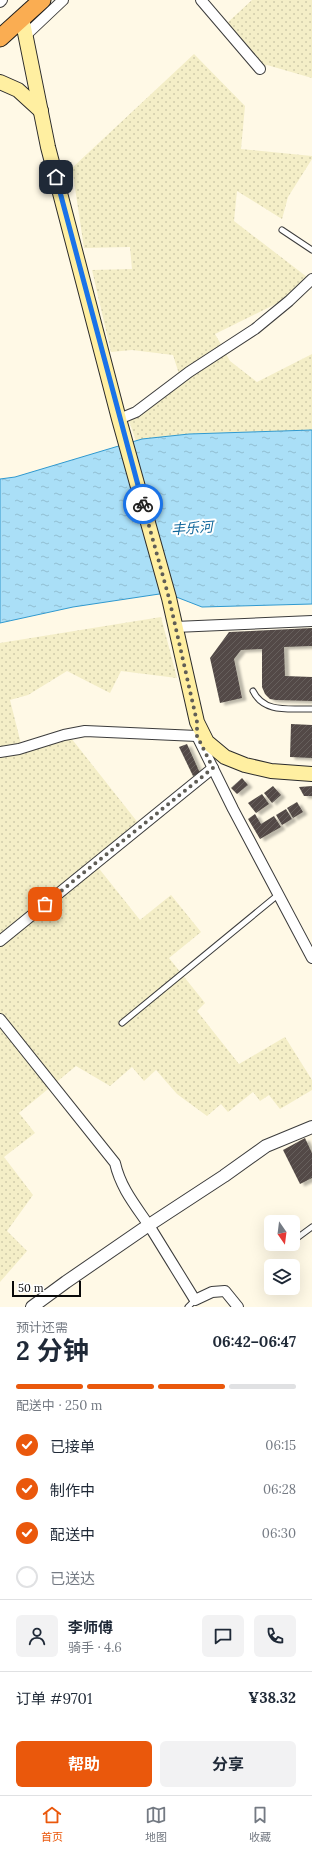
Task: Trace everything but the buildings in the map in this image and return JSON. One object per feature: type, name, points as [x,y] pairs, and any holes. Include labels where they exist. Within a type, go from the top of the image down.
[{"type":"highway","points":[[0,22],[24,0]]},
{"type":"highway","points":[[0,38],[42,0]]},
{"type":"main road","points":[[22,18],[50,155],[119,419],[169,598],[197,722],[207,742],[225,757],[265,769],[312,774]]},
{"type":"main road","points":[[0,82],[18,90],[41,111]]},
{"type":"street","points":[[26,35],[63,0]]},
{"type":"street","points":[[201,0],[260,69]]},
{"type":"street","points":[[119,419],[136,412],[189,372],[255,329],[289,301],[312,279]]},
{"type":"street","points":[[175,627],[312,621]]},
{"type":"street","points":[[197,722],[197,736],[312,958]]},
{"type":"street","points":[[0,752],[19,749],[64,734],[85,731],[197,736]]},
{"type":"street","points":[[0,941],[213,768]]},
{"type":"street","points":[[0,1019],[115,1164],[118,1177],[125,1191],[148,1225],[191,1304],[212,1292],[225,1291],[238,1307]]},
{"type":"street","points":[[32,1307],[148,1225],[224,1176],[266,1146],[311,1128]]},
{"type":"lane","points":[[282,230],[312,250]]},
{"type":"lane","points":[[253,691],[261,702],[273,708],[312,709]]},
{"type":"lane","points":[[122,1023],[278,894]]},
{"type":"lane","points":[[300,1236],[312,1227]]},
{"type":"shaded area","points":[[252,0],[312,0],[312,78],[267,65],[261,67],[225,25]]},
{"type":"shaded area","points":[[194,54],[245,106],[241,149],[312,156],[312,159],[288,197],[282,219],[237,191],[234,221],[307,277],[280,302],[215,334],[223,348],[179,374],[173,355],[132,350],[111,352],[92,270],[132,269],[130,247],[84,248],[72,168]]},
{"type":"shaded area","points":[[226,354],[230,361],[257,382],[312,354],[312,430],[189,434],[136,441],[129,421],[198,370]]},
{"type":"shaded area","points":[[161,617],[177,678],[121,671],[110,693],[67,671],[28,695],[10,700],[23,752],[71,738],[139,824],[93,861],[140,920],[171,895],[201,932],[169,958],[205,1003],[197,1011],[239,1064],[285,1037],[312,1080],[312,1090],[280,1109],[269,1095],[260,1101],[253,1092],[228,1112],[221,1104],[207,1116],[177,1094],[156,1070],[144,1081],[132,1067],[110,1086],[76,1066],[19,1113],[35,1133],[4,1157],[33,1195],[7,1231],[27,1251],[0,1282],[0,643]]},
{"type":"water","name":"丰乐河","points":[[312,430],[312,604],[202,607],[166,593],[73,607],[0,623],[0,479],[15,477],[142,439],[189,434]]},
{"type":"way so far","points":[[45,904],[213,768],[197,736],[197,722],[169,598],[143,504]]},
{"type":"route","points":[[56,177],[119,419],[143,504]]}]
